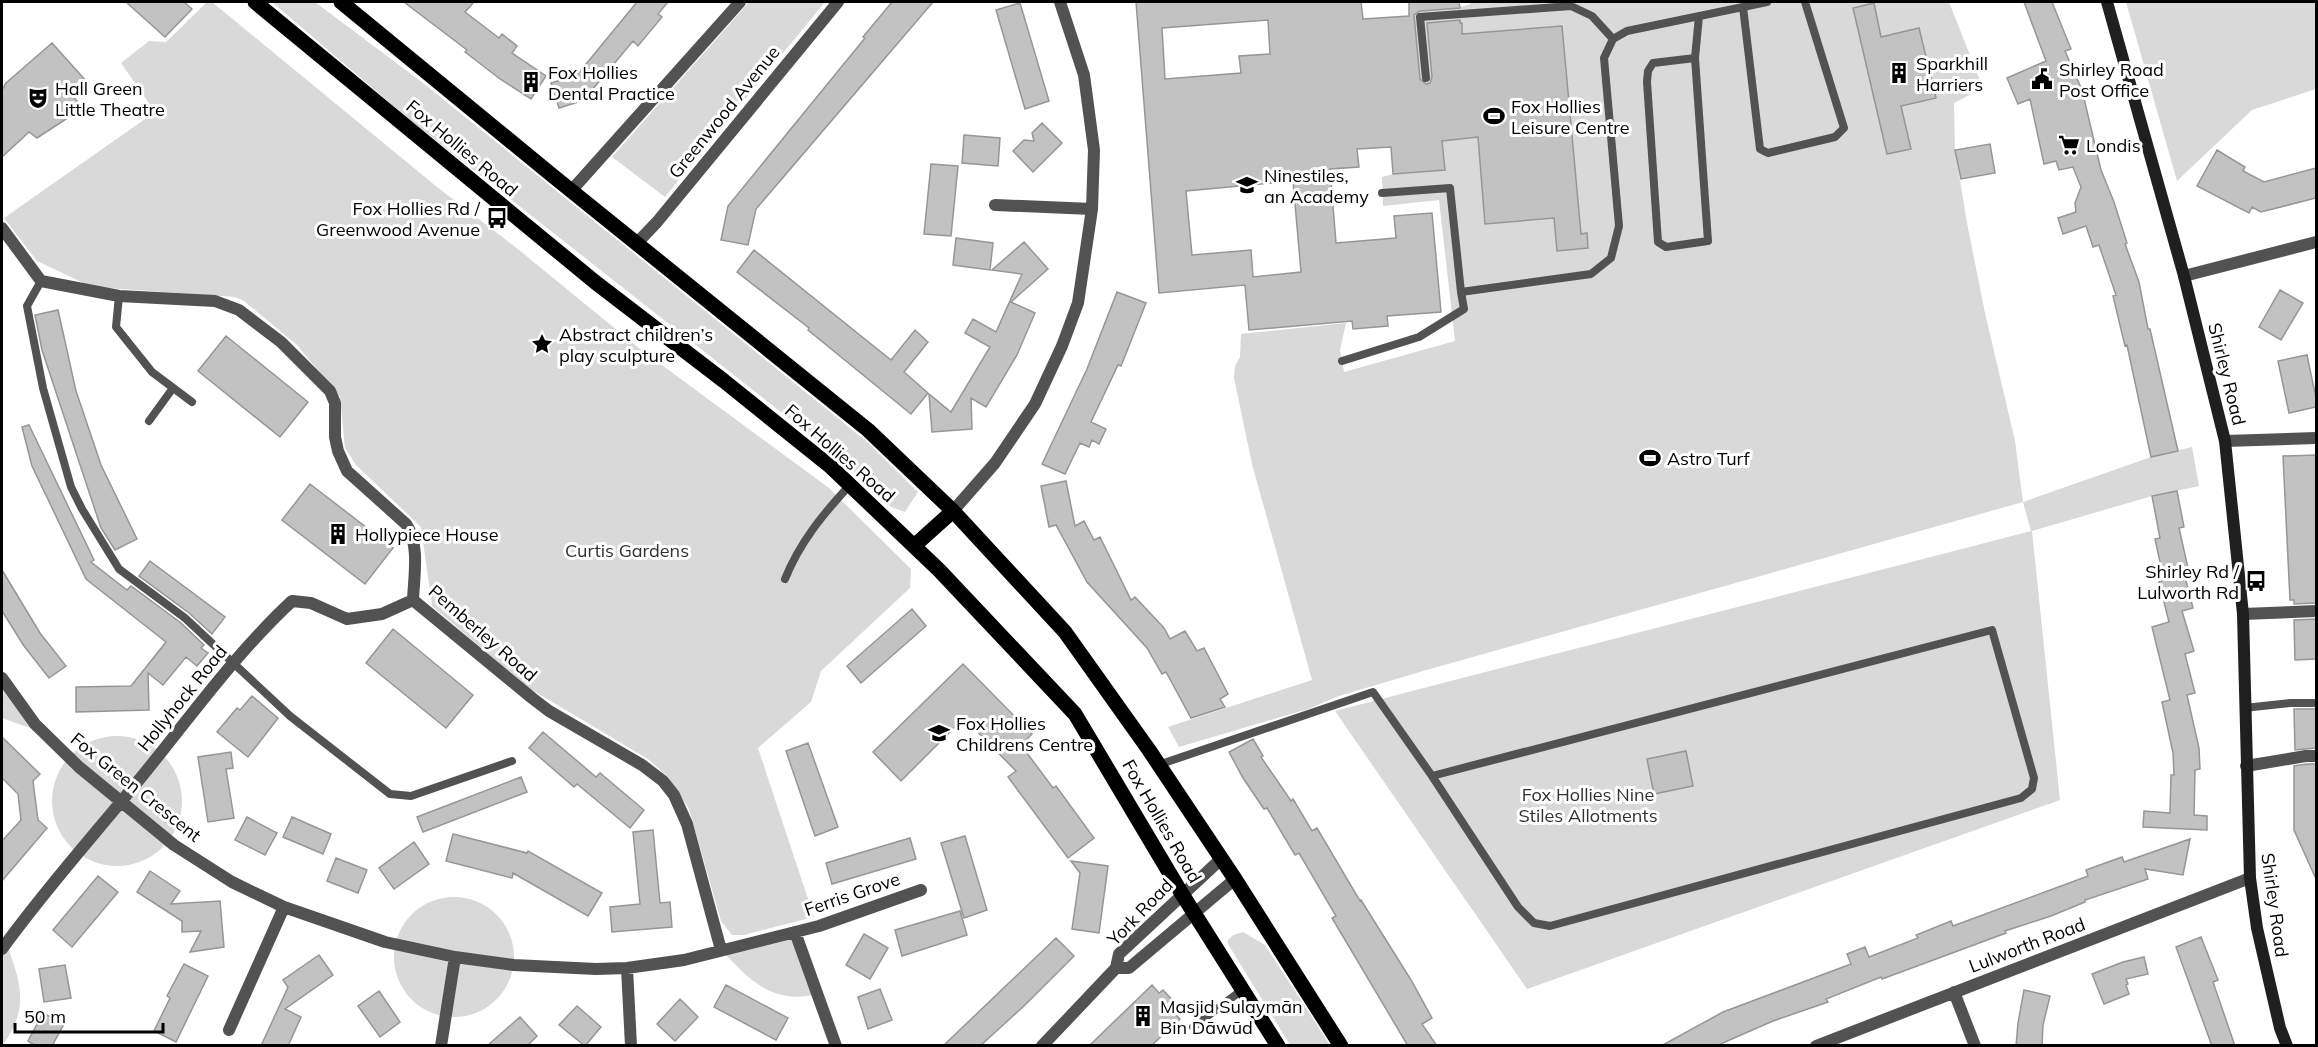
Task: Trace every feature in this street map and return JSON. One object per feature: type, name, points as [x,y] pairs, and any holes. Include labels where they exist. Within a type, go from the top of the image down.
[{"type":"main road","name":"Fox Hollies Road","points":[[255,2],[595,282],[831,467],[939,570],[1075,714],[1182,894],[1278,1046]]},
{"type":"main road","name":"Fox Hollies Road","points":[[341,2],[868,430],[953,511],[1065,632],[1235,879],[1341,1046]]},
{"type":"main road","points":[[914,546],[953,511]]},
{"type":"street","points":[[571,191],[740,2]]},
{"type":"street","name":"Greenwood Avenue","points":[[637,243],[838,2]]},
{"type":"street","points":[[953,511],[995,463],[1035,404],[1062,346],[1078,303],[1092,209],[1094,150],[1078,55],[1060,2]]},
{"type":"street","name":"Shirley Road","points":[[2107,2],[2184,276],[2225,441],[2243,614],[2250,878],[2257,928],[2280,1028],[2287,1046]]},
{"type":"street","points":[[995,205],[1092,209]]},
{"type":"street","points":[[2,228],[41,281]]},
{"type":"street","points":[[2184,276],[2316,242]]},
{"type":"street","name":"Pemberley Road","points":[[41,281],[119,296],[215,301],[239,310],[281,342],[305,365],[330,391],[335,404],[335,437],[338,451],[347,471],[406,524],[412,533],[414,543],[413,600],[549,711],[642,765],[663,781],[674,795],[687,824],[722,950]]},
{"type":"street","points":[[2225,441],[2316,438]]},
{"type":"street","name":"Hollyhock Road","points":[[2,949],[55,879],[261,630],[292,601],[311,603],[347,619],[382,614],[413,600]]},
{"type":"street","points":[[2243,614],[2316,611]]},
{"type":"street","name":"Fox Green Crescent","points":[[2,678],[35,724],[79,767],[174,845],[232,882],[284,907],[384,942],[455,957],[514,965],[596,969],[627,968],[684,960],[795,932]]},
{"type":"street","points":[[2246,766],[2316,756]]},
{"type":"street","name":"York Road","points":[[1042,1046],[1116,968],[1119,954],[1221,859]]},
{"type":"street","name":"Lulworth Road","points":[[1816,1046],[2250,878]]},
{"type":"street","name":"York Road","points":[[1116,968],[1129,968],[1235,879]]},
{"type":"street","name":"Ferris Grove","points":[[795,932],[819,926],[921,890]]},
{"type":"street","points":[[229,1030],[284,907]]},
{"type":"street","points":[[795,932],[836,1046]]},
{"type":"street","points":[[441,1046],[455,957]]},
{"type":"street","points":[[627,968],[631,1046]]},
{"type":"street","points":[[1954,992],[1975,1046]]},
{"type":"lane","points":[[1461,292],[1591,274],[1611,258],[1619,226],[1604,58],[1613,39],[1621,33],[1767,2]]},
{"type":"lane","points":[[1743,7],[1760,149],[1768,153],[1835,137],[1844,128],[1805,2]]},
{"type":"lane","points":[[1426,78],[1420,17],[1572,6],[1592,16],[1613,39]]},
{"type":"lane","points":[[1695,58],[1653,63],[1648,71],[1648,125],[1658,242],[1666,247],[1708,241],[1695,58],[1699,16]]},
{"type":"lane","points":[[1342,361],[1419,337],[1464,309],[1450,188],[1382,193]]},
{"type":"lane","points":[[41,281],[27,306],[43,388],[71,487],[82,509],[120,569],[185,618],[290,716],[390,794],[411,796],[512,760]]},
{"type":"lane","points":[[119,296],[116,327],[152,372],[192,402]]},
{"type":"lane","points":[[149,421],[173,388]]},
{"type":"lane","points":[[785,579],[796,553],[824,512],[850,485]]},
{"type":"lane","points":[[1158,765],[1373,692],[1432,776],[1518,907],[1534,923],[1550,926],[2021,798],[2032,789],[2034,778],[1992,630],[1432,776]]},
{"type":"lane","points":[[2244,708],[2290,703],[2316,703]]},
{"type":"lane","points":[[1193,1027],[1242,990]]},
{"type":"green space","name":"Curtis Gardens","points":[[207,2],[212,2],[437,187],[519,250],[640,349],[829,488],[911,569],[910,588],[821,671],[811,702],[758,748],[814,917],[744,935],[732,935],[721,921],[689,809],[668,777],[648,759],[527,687],[432,606],[421,527],[356,465],[345,448],[340,397],[297,345],[244,301],[235,297],[92,287],[37,261],[4,218],[155,112],[121,63],[149,41],[166,42]]},
{"type":"green space","points":[[272,2],[315,2],[423,83],[866,441],[918,492],[905,512],[891,507],[838,457],[410,120]]},
{"type":"green space","points":[[749,2],[825,2],[665,197],[612,157]]},
{"type":"green space","points":[[1471,2],[1949,2],[1983,88],[1954,103],[1955,150],[1985,313],[2015,441],[2023,502],[1423,671],[1339,696],[1308,709],[1179,747],[1168,727],[1312,680],[1252,464],[1234,378],[1235,366],[1240,357],[1241,334],[1346,323],[1340,350],[1344,372],[1455,341],[1439,200],[1383,206],[1382,177],[1421,172],[1409,9],[1460,7],[1471,4]]},
{"type":"green space","points":[[2126,2],[2316,2],[2316,89],[2252,110],[2177,181]]},
{"type":"green space","name":"Fox Hollies Nine Stiles Allotments","points":[[2192,447],[2199,486],[2152,496],[2032,531],[2060,800],[1527,989],[1335,711],[2031,531],[2023,502],[2151,457]]},
{"type":"green space","points":[[2,678],[44,733],[2,718]]},
{"type":"green space","points":[[117,736],[142,741],[163,755],[177,776],[182,801],[177,826],[163,847],[142,861],[117,866],[92,861],[71,847],[57,826],[52,801],[57,776],[71,755],[92,741]]},
{"type":"green space","points":[[454,897],[477,902],[496,915],[509,934],[514,957],[509,980],[496,999],[477,1012],[454,1017],[431,1012],[412,999],[399,980],[394,957],[399,934],[412,915],[431,902]]},
{"type":"green space","points":[[795,932],[818,994],[802,997],[775,993],[742,972],[721,950]]},
{"type":"green space","points":[[1243,932],[1265,945],[1330,1045],[1290,1045],[1228,944],[1228,940],[1233,935]]},
{"type":"green space","points":[[6,943],[19,983],[20,1007],[11,1033],[2,1046],[2,949]]},
{"type":"building","points":[[126,2],[184,2],[192,9],[165,37]]},
{"type":"building","points":[[404,2],[474,2],[465,12],[499,38],[502,34],[517,46],[512,53],[546,76],[531,99],[500,79],[465,52],[467,50]]},
{"type":"building","points":[[637,2],[668,2],[658,14],[662,17],[638,46],[633,41],[592,90],[594,97],[559,108],[551,83],[577,75]]},
{"type":"building","points":[[892,2],[933,2],[756,209],[748,245],[721,240],[728,206]]},
{"type":"building","name":"Ninestiles, an Academy","points":[[1136,2],[1361,2],[1363,19],[1409,16],[1409,2],[1459,2],[1460,8],[1420,11],[1414,15],[1420,79],[1426,84],[1430,83],[1432,77],[1427,23],[1460,20],[1462,34],[1562,26],[1581,234],[1587,233],[1588,248],[1557,251],[1554,218],[1485,224],[1478,137],[1442,141],[1445,170],[1393,174],[1391,147],[1357,149],[1359,167],[1330,169],[1336,243],[1396,238],[1394,216],[1432,213],[1441,312],[1387,316],[1388,326],[1353,329],[1352,321],[1249,330],[1245,285],[1159,293]],"holes":[[[1268,20],[1270,54],[1239,56],[1241,73],[1165,79],[1162,28]],[[1293,181],[1301,272],[1253,277],[1251,250],[1192,255],[1186,191]]]},
{"type":"building","points":[[2024,2],[2052,2],[2071,49],[2065,51],[2082,90],[2101,170],[2114,202],[2127,243],[2125,244],[2139,282],[2178,451],[2151,457],[2127,345],[2125,346],[2113,296],[2116,295],[2099,245],[2093,247],[2086,226],[2063,234],[2058,218],[2076,212],[2075,203],[2081,187],[2073,167],[2059,170],[2056,161],[2044,164],[2030,99],[2018,104],[2007,78],[2046,61]]},
{"type":"building","points":[[1020,3],[1049,101],[1025,109],[996,10]]},
{"type":"building","name":"Sparkhill Harriers","points":[[1874,3],[1881,37],[1919,28],[1936,98],[1901,106],[1911,149],[1887,154],[1853,8]]},
{"type":"building","name":"Hall Green Little Theatre","points":[[52,43],[87,82],[72,95],[83,108],[37,138],[29,132],[2,157],[2,90],[6,83]]},
{"type":"building","points":[[1042,123],[1062,143],[1033,172],[1013,151],[1024,140],[1034,141],[1032,133]]},
{"type":"building","points":[[964,135],[1000,138],[998,166],[962,163]]},
{"type":"building","points":[[1990,144],[1995,173],[1961,179],[1955,150]]},
{"type":"building","points":[[2217,150],[2245,167],[2243,171],[2264,182],[2316,168],[2316,198],[2261,212],[2252,207],[2249,213],[2197,186]]},
{"type":"building","points":[[931,164],[958,166],[951,236],[924,234]]},
{"type":"building","points":[[956,238],[993,243],[990,270],[953,265]]},
{"type":"building","points":[[1024,242],[1048,269],[1011,302],[1035,313],[1017,355],[986,407],[971,398],[972,429],[932,432],[929,394],[951,412],[990,347],[965,333],[973,319],[996,332],[1022,274],[992,270]]},
{"type":"building","points":[[754,250],[891,360],[915,330],[928,342],[904,372],[928,393],[911,414],[808,330],[809,328],[737,272]]},
{"type":"building","points":[[2280,290],[2303,303],[2281,340],[2259,327]]},
{"type":"building","points":[[1117,292],[1146,303],[1121,366],[1118,365],[1091,422],[1106,429],[1099,444],[1092,440],[1089,447],[1080,443],[1065,474],[1042,464],[1087,369]]},
{"type":"building","points":[[58,310],[76,391],[101,465],[137,539],[115,550],[101,528],[42,350],[35,315]]},
{"type":"building","points":[[226,336],[308,402],[280,437],[198,371]]},
{"type":"building","points":[[2307,355],[2316,407],[2289,413],[2278,361]]},
{"type":"building","points":[[29,425],[94,560],[91,562],[127,590],[131,586],[181,623],[204,645],[201,648],[208,653],[197,666],[186,657],[163,685],[148,673],[149,710],[76,712],[76,687],[131,686],[166,642],[86,579],[32,466],[22,427]]},
{"type":"building","points":[[2316,455],[2316,603],[2294,604],[2294,600],[2290,600],[2283,456]]},
{"type":"building","points":[[1066,481],[1075,526],[1084,521],[1094,540],[1100,537],[1131,600],[1135,597],[1164,628],[1170,639],[1185,631],[1197,651],[1204,648],[1228,694],[1220,699],[1225,707],[1191,718],[1166,672],[1162,674],[1147,648],[1087,582],[1056,525],[1049,527],[1041,486]]},
{"type":"building","name":"Hollypiece House","points":[[310,484],[393,548],[365,584],[282,520]]},
{"type":"building","points":[[2177,491],[2184,527],[2179,528],[2188,568],[2183,569],[2193,608],[2182,611],[2194,651],[2185,654],[2195,693],[2187,695],[2199,748],[2200,769],[2195,770],[2194,815],[2207,816],[2207,830],[2143,827],[2144,811],[2170,813],[2171,775],[2174,775],[2173,753],[2162,702],[2170,700],[2152,627],[2169,622],[2159,582],[2164,580],[2155,539],[2160,538],[2152,496]]},
{"type":"building","points":[[150,561],[225,617],[212,634],[189,613],[139,576]]},
{"type":"building","points":[[2,570],[40,633],[66,666],[49,678],[24,646],[2,611]]},
{"type":"building","points":[[912,609],[926,626],[861,683],[847,666]]},
{"type":"building","points":[[2316,619],[2316,659],[2295,660],[2294,620]]},
{"type":"building","points":[[393,629],[473,695],[446,728],[366,663]]},
{"type":"building","points":[[963,664],[1032,734],[1021,745],[1053,788],[1056,786],[1094,838],[1068,858],[1008,777],[1016,771],[964,718],[901,781],[873,752]]},
{"type":"building","points":[[252,696],[278,718],[248,757],[217,732],[237,708],[240,710]]},
{"type":"building","points":[[2294,709],[2316,709],[2316,748],[2295,750]]},
{"type":"building","points":[[543,732],[596,777],[600,773],[644,810],[630,828],[577,784],[574,787],[529,748]]},
{"type":"building","points":[[2,737],[40,774],[33,781],[38,820],[47,828],[2,881],[2,841],[21,820],[18,794],[2,778]]},
{"type":"building","points":[[1253,739],[1263,756],[1261,757],[1291,801],[1293,799],[1312,831],[1317,828],[1360,901],[1411,980],[1432,1018],[1422,1024],[1437,1046],[1408,1046],[1332,918],[1336,916],[1299,853],[1295,855],[1267,808],[1264,809],[1243,778],[1229,752]]},
{"type":"building","points":[[808,743],[838,827],[815,836],[786,751]]},
{"type":"building","points":[[1686,751],[1693,786],[1654,794],[1647,759]]},
{"type":"building","points":[[231,752],[233,768],[226,769],[234,818],[208,822],[198,757]]},
{"type":"building","points":[[2316,764],[2316,879],[2294,830],[2294,766]]},
{"type":"building","points":[[521,777],[527,792],[423,832],[417,817]]},
{"type":"building","points":[[247,817],[277,833],[265,855],[235,840]]},
{"type":"building","points":[[292,817],[331,834],[323,854],[283,837]]},
{"type":"building","points":[[653,830],[660,903],[670,902],[672,927],[612,932],[610,907],[640,904],[633,832]]},
{"type":"building","points":[[453,834],[527,853],[528,851],[602,893],[588,916],[513,873],[512,878],[446,861]]},
{"type":"building","points":[[965,836],[987,910],[964,918],[941,843]]},
{"type":"building","points":[[910,838],[916,859],[832,884],[826,863]]},
{"type":"building","points":[[2190,839],[2183,875],[2145,869],[2148,879],[2085,900],[2085,902],[2051,916],[2005,931],[2006,933],[1882,979],[1881,977],[1826,999],[1828,1002],[1773,1021],[1716,1046],[1661,1046],[1723,1012],[1851,964],[1847,954],[1865,947],[1869,957],[1918,938],[1916,935],[1951,921],[1953,926],[2088,876],[2086,870],[2122,857],[2124,862]]},
{"type":"building","points":[[414,842],[429,864],[394,889],[379,868]]},
{"type":"building","points":[[336,858],[367,870],[358,893],[327,881]]},
{"type":"building","points":[[1071,861],[1108,866],[1099,933],[1072,929],[1080,873]]},
{"type":"building","points":[[150,871],[180,891],[171,904],[220,901],[224,947],[190,952],[201,931],[182,932],[182,921],[137,892]]},
{"type":"building","points":[[98,876],[118,892],[72,947],[53,930]]},
{"type":"building","points":[[960,911],[967,935],[902,956],[895,930]]},
{"type":"building","points":[[864,934],[888,948],[870,979],[846,965]]},
{"type":"building","points":[[2201,937],[2218,980],[2213,982],[2235,1046],[2212,1046],[2176,947]]},
{"type":"building","points":[[1056,938],[1074,956],[1025,1005],[980,1046],[943,1046]]},
{"type":"building","points":[[319,955],[333,975],[285,1009],[301,1017],[288,1046],[261,1046],[288,987],[283,980]]},
{"type":"building","points":[[2144,957],[2148,974],[2126,979],[2129,994],[2104,1004],[2092,974]]},
{"type":"building","points":[[184,964],[208,976],[176,1042],[154,1031],[170,998],[167,996]]},
{"type":"building","points":[[65,965],[71,998],[44,1002],[39,969]]},
{"type":"building","points":[[726,985],[788,1018],[776,1040],[714,1007]]},
{"type":"building","name":"Masjid Sulaymān Bin Dāwūd","points":[[1152,985],[1159,993],[1163,990],[1176,1004],[1170,1009],[1180,1019],[1151,1046],[1089,1046]]},
{"type":"building","points":[[880,989],[892,1020],[868,1029],[858,997]]},
{"type":"building","points":[[2024,990],[2050,996],[2043,1025],[2042,1046],[2016,1046]]},
{"type":"building","points":[[379,991],[400,1022],[380,1037],[358,1006]]},
{"type":"building","points":[[680,999],[698,1017],[675,1041],[657,1024]]},
{"type":"building","points":[[577,1006],[601,1027],[585,1046],[559,1025]]},
{"type":"building","points":[[43,1013],[64,1024],[52,1046],[36,1046],[28,1041]]},
{"type":"building","points":[[520,1017],[537,1036],[527,1046],[487,1046]]},
{"type":"place","name":"Sparkhill Harriers","points":[[1899,73]]},
{"type":"place","name":"Shirley Road Post Office","points":[[2042,79]]},
{"type":"place","name":"Fox Hollies Dental Practice","points":[[531,82]]},
{"type":"place","name":"Hall Green Little Theatre","points":[[38,98]]},
{"type":"place","name":"Fox Hollies Leisure Centre","points":[[1494,116]]},
{"type":"place","name":"Londis","points":[[2069,145]]},
{"type":"place","name":"Ninestiles, an Academy","points":[[1247,185]]},
{"type":"place","name":"Fox Hollies Rd / Greenwood Avenue","points":[[497,218]]},
{"type":"place","name":"Abstract children’s play sculpture","points":[[542,344]]},
{"type":"place","name":"Astro Turf","points":[[1650,458]]},
{"type":"place","name":"Hollypiece House","points":[[338,534]]},
{"type":"place","name":"Shirley Rd / Lulworth Rd","points":[[2256,581]]},
{"type":"place","name":"Fox Hollies Childrens Centre","points":[[939,733]]},
{"type":"place","name":"Masjid Sulaymān Bin Dāwūd","points":[[1143,1016]]}]
